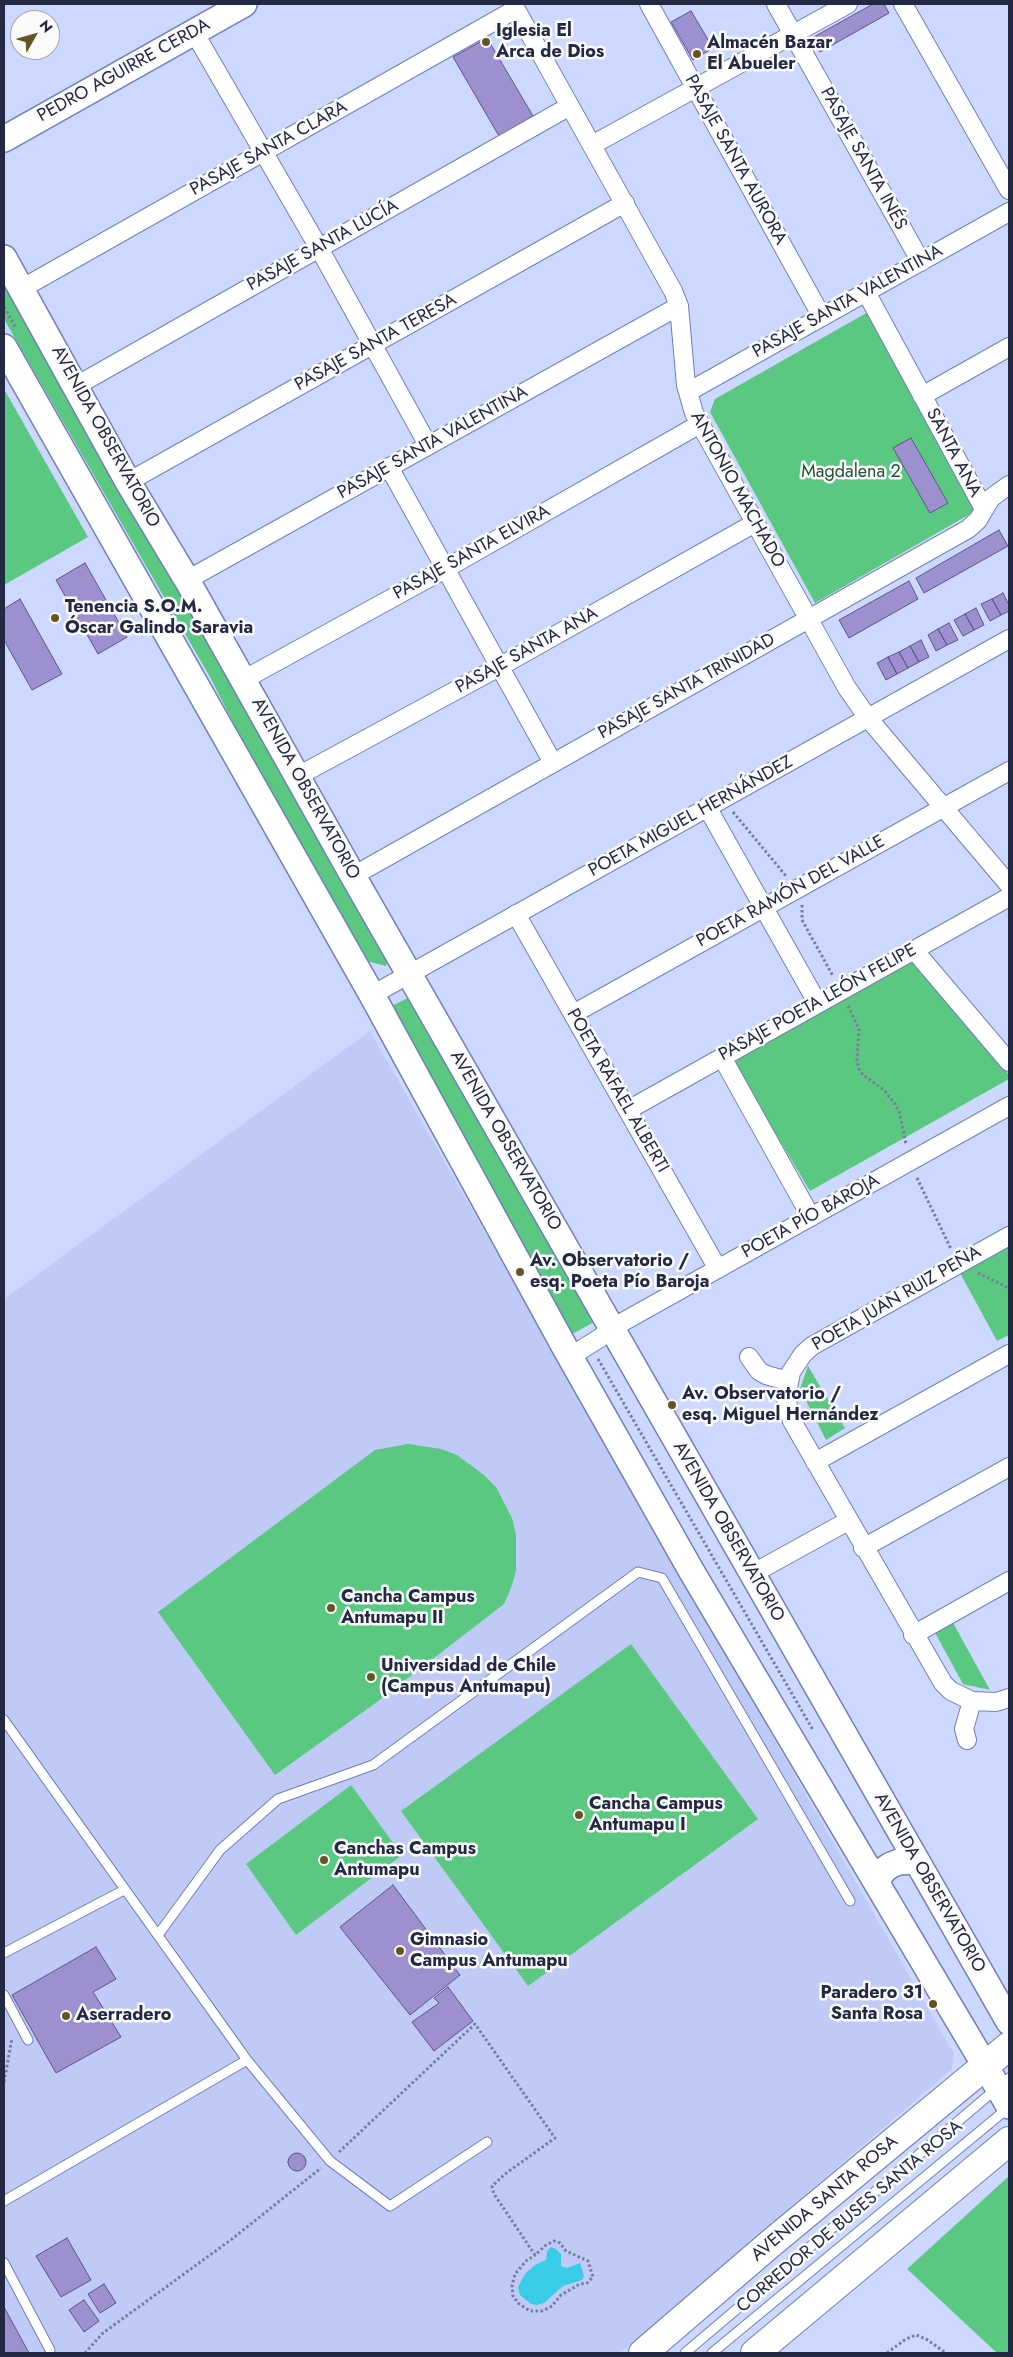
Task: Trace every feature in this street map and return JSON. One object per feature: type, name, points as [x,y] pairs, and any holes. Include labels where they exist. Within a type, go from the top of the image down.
[{"type":"main road","name":"PEDRO AGUIRRE CERDA","points":[[4,139],[244,4]]},
{"type":"main road","name":"AVENIDA OBSERVATORIO","points":[[4,258],[128,482],[187,580],[353,876],[1009,2022]]},
{"type":"main road","points":[[4,347],[372,995],[567,1351],[692,1572],[1002,2089]]},
{"type":"main road","points":[[876,1881],[880,1874],[891,1865],[899,1862],[916,1861]]},
{"type":"main road","name":"AVENIDA SANTA ROSA","points":[[643,2353],[770,2244],[1002,2089],[1009,2046]]},
{"type":"main road","points":[[755,2353],[1009,2141]]},
{"type":"street","name":"PASAJE SANTA AURORA","points":[[649,4],[822,317]]},
{"type":"street","name":"PASAJE SANTA INÉS","points":[[776,4],[921,262]]},
{"type":"street","points":[[592,145],[848,4]]},
{"type":"street","points":[[903,4],[1009,190]]},
{"type":"street","name":"ANTONIO MACHADO","points":[[514,6],[669,283],[679,306],[691,405],[808,619],[848,688],[868,718],[1009,885]]},
{"type":"street","name":"PASAJE SANTA CLARA","points":[[21,289],[264,153],[514,6]]},
{"type":"street","points":[[194,32],[319,248],[428,445]]},
{"type":"street","name":"PASAJE SANTA LUCÍA","points":[[76,386],[570,106]]},
{"type":"street","name":"PASAJE SANTA TERESA","points":[[128,482],[625,203]]},
{"type":"street","name":"PASAJE SANTA VALENTINA","points":[[688,392],[1009,212]]},
{"type":"street","name":"SANTA ANA","points":[[866,292],[984,509]]},
{"type":"street","name":"PASAJE SANTA VALENTINA","points":[[187,580],[679,306]]},
{"type":"street","name":"SANTA ANA","points":[[922,396],[1009,347]]},
{"type":"street","name":"PASAJE SANTA ELVIRA","points":[[243,680],[445,569],[700,424]]},
{"type":"street","points":[[389,467],[553,763]]},
{"type":"street","name":"PASAJE SANTA TRINIDAD","points":[[353,876],[968,529],[978,520],[991,498],[1009,484]]},
{"type":"street","name":"PASAJE SANTA ANA","points":[[298,776],[499,667],[755,523]]},
{"type":"street","name":"POETA MIGUEL HERNÁNDEZ","points":[[372,995],[1009,639]]},
{"type":"street","name":"POETA RAMÓN DEL VALLE","points":[[573,1014],[1009,771]]},
{"type":"street","points":[[707,807],[818,1004]]},
{"type":"street","name":"PASAJE POETA LEÓN FELIPE","points":[[628,1110],[1009,896]]},
{"type":"street","name":"POETA RAFAEL ALBERTI","points":[[516,914],[718,1269]]},
{"type":"street","points":[[914,950],[1009,1062]]},
{"type":"street","points":[[722,1057],[811,1217]]},
{"type":"street","name":"POETA PÍO BAROJA","points":[[567,1351],[594,1329],[612,1328],[1009,1106]]},
{"type":"street","name":"POETA JUAN RUIZ PEÑA","points":[[788,1381],[796,1364],[812,1346],[1009,1236]]},
{"type":"street","points":[[815,1462],[1009,1354]]},
{"type":"street","points":[[749,1357],[759,1371],[788,1381],[786,1398],[788,1410],[848,1521],[942,1683],[951,1691],[972,1701],[996,1702],[1009,1698]]},
{"type":"street","points":[[864,1548],[1009,1467]]},
{"type":"street","points":[[752,1574],[848,1521]]},
{"type":"street","points":[[913,1635],[1009,1581]]},
{"type":"street","points":[[966,1740],[964,1729],[972,1701]]},
{"type":"lane","points":[[158,1935],[220,1850],[278,1799],[373,1765],[638,1572],[662,1578],[850,1901]]},
{"type":"lane","points":[[4,1720],[247,2060],[330,2161],[390,2206],[487,2142]]},
{"type":"lane","points":[[4,1953],[124,1890]]},
{"type":"lane","points":[[4,1995],[28,2040]]},
{"type":"lane","points":[[4,2201],[247,2060]]},
{"type":"lane","name":"CORREDOR DE BUSES SANTA ROSA","points":[[685,2353],[1002,2089]]},
{"type":"lane","name":"CORREDOR DE BUSES SANTA ROSA","points":[[712,2353],[1002,2089]]},
{"type":"lane","points":[[4,2263],[50,2350]]},
{"type":"path","points":[[724,798],[733,813],[796,889],[803,907],[802,920],[841,990],[859,1029],[857,1061],[859,1069],[863,1075],[884,1090],[899,1111],[909,1162],[958,1264],[1009,1288]]},
{"type":"path","points":[[4,2082],[14,2014]]},
{"type":"path","points":[[85,2353],[103,2333],[232,2239],[330,2161],[475,2024],[555,2138],[515,2165],[492,2186],[494,2194],[535,2256]]},
{"type":"path","points":[[554,2241],[560,2243],[566,2251],[588,2261],[593,2277],[587,2283],[580,2284],[561,2296],[552,2306],[542,2311],[530,2311],[518,2303],[513,2296],[512,2286],[515,2274],[526,2261],[535,2256],[546,2245],[554,2241]]},
{"type":"path","points":[[888,2353],[906,2339],[916,2335],[926,2339],[946,2353]]},
{"type":"shaded area","name":"Universidad de Chile (Campus Antumapu)","points":[[370,1031],[954,2054],[952,2069],[620,2353],[4,2353],[4,1299]]},
{"type":"shaded area","points":[[551,2247],[561,2254],[561,2266],[567,2268],[580,2263],[584,2276],[582,2280],[563,2286],[544,2303],[531,2304],[520,2295],[518,2287],[525,2274],[535,2265],[546,2260],[547,2251]]},
{"type":"green space","points":[[4,276],[388,958],[386,966],[362,960],[252,760],[210,677],[4,319]]},
{"type":"green space","name":"Magdalena 2","points":[[868,312],[977,510],[815,603],[710,412],[715,399]]},
{"type":"green space","points":[[4,389],[88,537],[4,585]]},
{"type":"green space","points":[[914,959],[1009,1075],[1009,1079],[810,1191],[733,1062]]},
{"type":"green space","points":[[410,997],[598,1320],[563,1339],[381,1011]]},
{"type":"green space","points":[[1009,1243],[1009,1335],[997,1341],[959,1271]]},
{"type":"green space","points":[[808,1366],[845,1428],[826,1440],[800,1389]]},
{"type":"green space","name":"Cancha Campus Antumapu II","points":[[408,1444],[441,1449],[457,1455],[484,1475],[496,1487],[512,1518],[516,1535],[516,1571],[511,1588],[504,1604],[377,1702],[275,1775],[158,1612],[375,1450]]},
{"type":"green space","points":[[952,1621],[990,1690],[963,1684],[934,1631]]},
{"type":"green space","name":"Cancha Campus Antumapu I","points":[[631,1644],[758,1819],[528,1986],[401,1811]]},
{"type":"green space","name":"Canchas Campus Antumapu","points":[[351,1785],[402,1855],[296,1935],[246,1864]]},
{"type":"green space","points":[[1009,2176],[1009,2353],[997,2353],[907,2269]]},
{"type":"building","points":[[873,4],[884,4],[889,13],[820,52],[812,38]]},
{"type":"building","points":[[691,11],[713,48],[693,60],[671,22]]},
{"type":"building","points":[[487,38],[533,116],[499,136],[453,57]]},
{"type":"building","points":[[911,438],[948,503],[930,513],[893,448]]},
{"type":"building","points":[[999,530],[1008,546],[924,593],[916,578]]},
{"type":"building","points":[[85,563],[127,637],[98,654],[56,580]]},
{"type":"building","points":[[909,581],[918,599],[849,638],[839,620]]},
{"type":"building","points":[[1003,593],[1009,605],[1009,611],[1001,615],[992,599]]},
{"type":"building","points":[[20,599],[62,674],[32,690],[4,640],[4,609]]},
{"type":"building","points":[[992,599],[1001,615],[990,621],[981,604]]},
{"type":"building","points":[[976,608],[984,625],[974,630],[965,614]]},
{"type":"building","points":[[965,614],[974,630],[963,636],[954,620]]},
{"type":"building","points":[[949,623],[958,640],[947,645],[938,629]]},
{"type":"building","points":[[938,629],[947,645],[936,651],[928,635]]},
{"type":"building","points":[[921,640],[929,657],[919,662],[910,646]]},
{"type":"building","points":[[910,646],[919,662],[908,668],[899,652]]},
{"type":"building","points":[[899,652],[908,668],[897,674],[888,657]]},
{"type":"building","points":[[888,657],[897,674],[886,680],[877,663]]},
{"type":"building","name":"Gimnasio Campus Antumapu","points":[[393,1885],[460,1975],[410,2015],[340,1927]]},
{"type":"building","name":"Aserradero","points":[[96,1947],[116,1979],[93,1992],[121,2037],[56,2073],[12,1995]]},
{"type":"building","points":[[448,1987],[473,2021],[434,2051],[412,2022],[439,2003],[434,1998]]},
{"type":"building","points":[[297,2153],[303,2156],[306,2162],[303,2168],[297,2171],[291,2168],[288,2162],[291,2156]]},
{"type":"building","points":[[67,2238],[91,2280],[61,2297],[36,2256]]},
{"type":"building","points":[[104,2284],[116,2303],[100,2313],[88,2294]]},
{"type":"building","points":[[84,2300],[99,2321],[84,2332],[69,2310]]},
{"type":"building","points":[[4,2307],[29,2353],[4,2353]]},
{"type":"place","name":"Iglesia El Arca de Dios","points":[[486,42]]},
{"type":"place","name":"Almacén Bazar El Abueler","points":[[697,54]]},
{"type":"place","name":"Tenencia S.O.M. Óscar Galindo Saravia","points":[[55,618]]},
{"type":"place","name":"Av. Observatorio / esq. Poeta Pío Baroja","points":[[520,1272]]},
{"type":"place","name":"Av. Observatorio / esq. Miguel Hernández","points":[[672,1405]]},
{"type":"place","name":"Cancha Campus Antumapu II","points":[[331,1608]]},
{"type":"place","name":"Universidad de Chile (Campus Antumapu)","points":[[371,1677]]},
{"type":"place","name":"Cancha Campus Antumapu I","points":[[579,1815]]},
{"type":"place","name":"Canchas Campus Antumapu","points":[[324,1860]]},
{"type":"place","name":"Gimnasio Campus Antumapu","points":[[400,1951]]},
{"type":"place","name":"Paradero 31 Santa Rosa","points":[[933,2004]]},
{"type":"place","name":"Aserradero","points":[[66,2016]]}]
